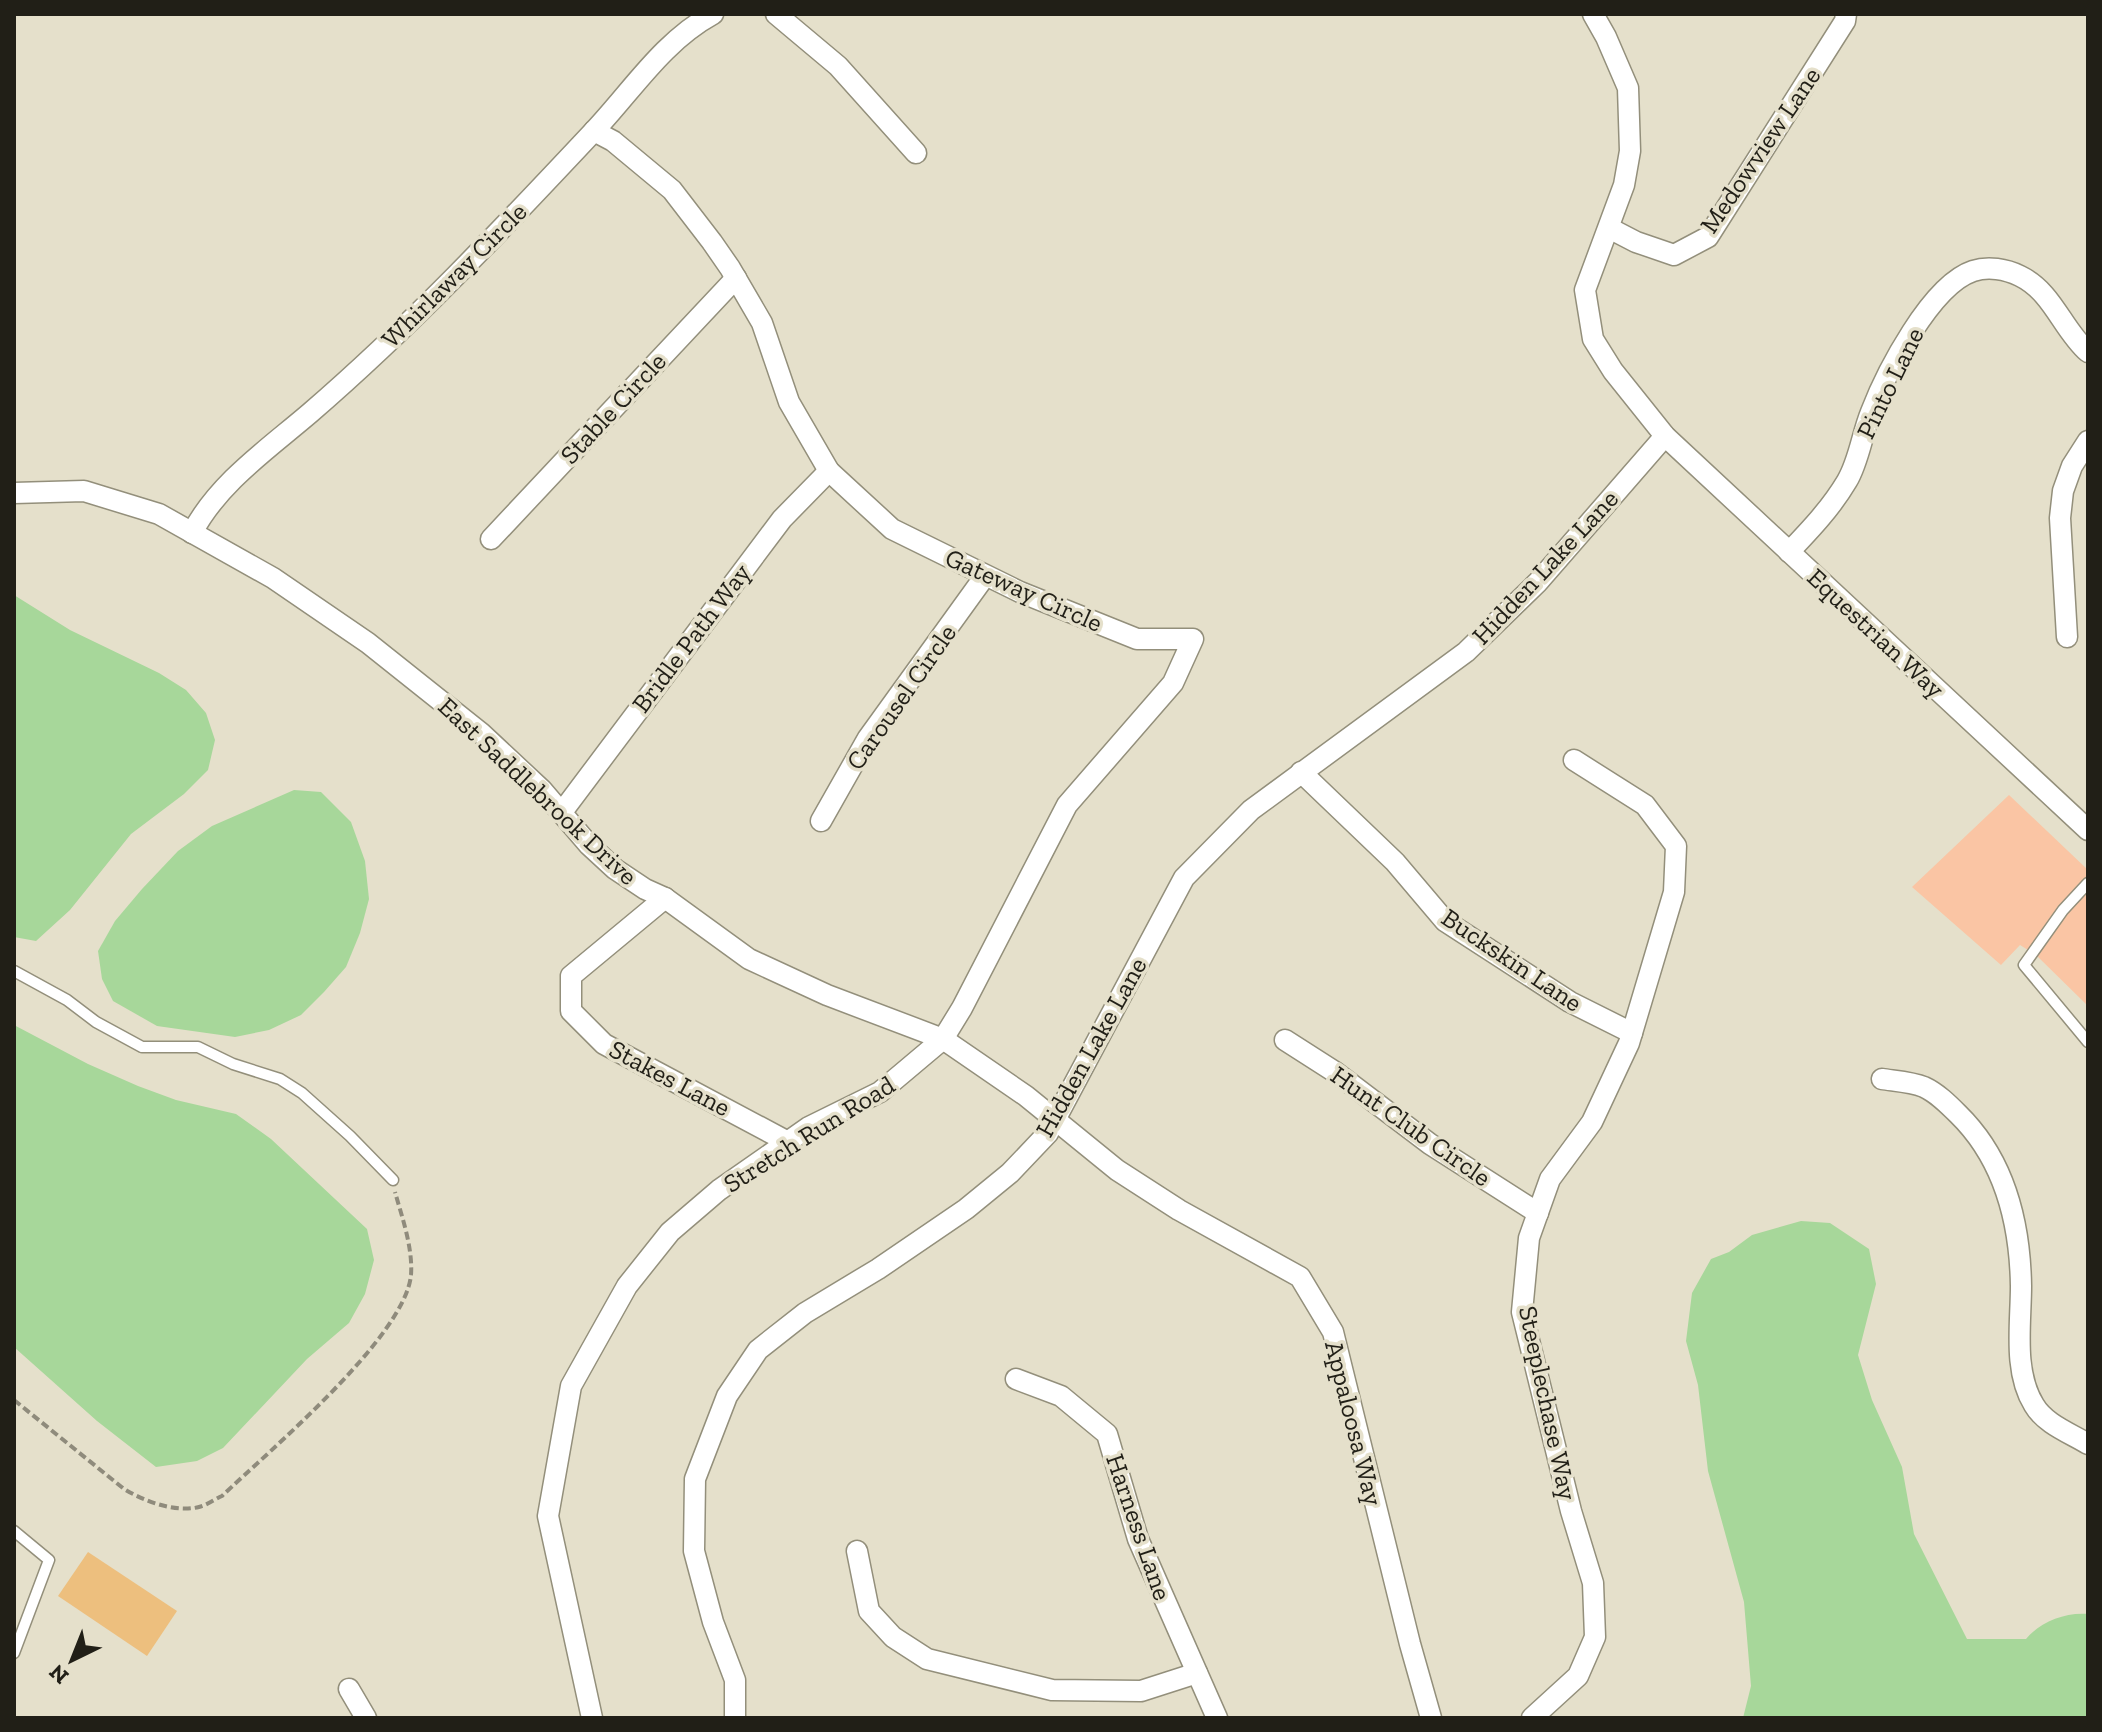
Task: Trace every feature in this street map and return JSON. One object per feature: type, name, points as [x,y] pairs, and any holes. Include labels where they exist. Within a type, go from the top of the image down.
[{"type":"street","name":"Whirlaway Circle","points":[[192,533],[202,514],[244,469],[366,363],[461,272],[594,131],[662,53],[697,23],[713,14]]},
{"type":"street","points":[[776,14],[838,66],[916,153]]},
{"type":"street","name":"Equestrian Way","points":[[1593,14],[1628,88],[1630,151],[1624,185],[1585,290],[1593,339],[1613,371],[1665,436],[2088,830]]},
{"type":"street","name":"Medowview Lane","points":[[1609,228],[1636,242],[1674,255],[1708,237],[1845,21],[1846,14]]},
{"type":"street","name":"Gateway Circle","points":[[594,131],[613,141],[672,190],[736,278],[762,323],[789,402],[829,471],[892,529],[985,576],[1137,639],[1193,639],[1173,683],[1067,805],[943,1039]]},
{"type":"street","name":"Pinto Lane","points":[[1789,552],[1826,512],[1849,479],[1871,411],[1908,339],[1950,285],[1973,271],[1998,268],[2019,275],[2037,286],[2088,352]]},
{"type":"street","name":"Stable Circle","points":[[491,539],[736,278]]},
{"type":"street","name":"Hidden Lake Lane","points":[[735,1718],[735,1680],[713,1622],[694,1551],[695,1479],[727,1396],[758,1350],[805,1313],[878,1269],[966,1209],[1010,1173],[1048,1133],[1184,878],[1251,810],[1466,652],[1538,582],[1665,436]]},
{"type":"street","points":[[2067,637],[2060,518],[2063,491],[2072,466],[2088,441]]},
{"type":"street","name":"Bridle Path Way","points":[[562,812],[782,519],[829,471]]},
{"type":"street","name":"East Saddlebrook Drive","points":[[14,493],[84,491],[159,514],[273,578],[380,653],[481,733],[615,869],[665,898],[749,959],[827,995],[943,1039],[1056,1118]]},
{"type":"street","name":"Carousel Circle","points":[[821,821],[868,738],[985,576]]},
{"type":"street","name":"Steeplechase Way","points":[[1532,1718],[1578,1676],[1595,1637],[1593,1583],[1571,1511],[1522,1312],[1529,1238],[1550,1179],[1592,1122],[1632,1033],[1674,892],[1676,846],[1645,805],[1574,760]]},
{"type":"street","name":"Buckskin Lane","points":[[1301,772],[1395,862],[1445,921],[1570,1002],[1632,1033]]},
{"type":"street","name":"Stakes Lane","points":[[665,898],[571,976],[571,1011],[604,1044],[788,1142]]},
{"type":"street","name":"Stretch Run Road","points":[[592,1718],[548,1516],[571,1386],[627,1286],[670,1232],[719,1190],[809,1127],[880,1092],[943,1039]]},
{"type":"street","name":"Hunt Club Circle","points":[[1285,1040],[1335,1072],[1430,1144],[1538,1213]]},
{"type":"street","points":[[1882,1079],[1923,1087],[1946,1102],[1977,1133],[2001,1177],[2012,1208],[2019,1245],[2020,1347],[2024,1384],[2035,1407],[2048,1421],[2088,1444]]},
{"type":"street","name":"Appaloosa Way","points":[[1056,1118],[1117,1170],[1179,1210],[1300,1277],[1333,1332],[1431,1718]]},
{"type":"street","name":"Harness Lane","points":[[1016,1379],[1061,1396],[1107,1434],[1138,1539],[1217,1718]]},
{"type":"street","points":[[857,1551],[869,1611],[893,1637],[927,1659],[1052,1690],[1141,1691],[1197,1673]]},
{"type":"street","points":[[349,1689],[366,1718]]},
{"type":"lane","points":[[2088,883],[2063,910],[2024,965],[2088,1042]]},
{"type":"lane","points":[[14,971],[142,1047],[198,1047],[233,1064],[280,1079],[302,1093],[393,1180]]},
{"type":"lane","points":[[14,1531],[49,1560],[14,1653]]},
{"type":"path","points":[[14,1400],[114,1481],[143,1500],[198,1508],[222,1496],[347,1377],[395,1317],[411,1276],[406,1228],[393,1180]]},
{"type":"shaded area","points":[[14,595],[70,630],[159,673],[186,690],[206,713],[215,740],[208,770],[184,794],[131,834],[70,910],[36,941],[14,937]]},
{"type":"shaded area","points":[[294,790],[321,792],[351,822],[365,861],[369,899],[346,967],[301,1015],[269,1030],[235,1037],[157,1026],[113,1001],[102,979],[98,951],[115,921],[142,889],[178,851],[212,826]]},
{"type":"shaded area","points":[[2009,795],[2088,870],[2088,1006],[2036,955],[2020,945],[2001,965],[1912,887]]},
{"type":"shaded area","points":[[14,1025],[138,1086],[176,1100],[236,1114],[271,1139],[367,1229],[374,1260],[365,1294],[349,1323],[307,1359],[223,1448],[197,1461],[156,1467],[97,1421],[14,1347]]},
{"type":"shaded area","points":[[1801,1221],[1830,1223],[1869,1249],[1876,1284],[1858,1355],[1872,1400],[1902,1467],[1914,1534],[1967,1639],[2026,1639],[2054,1619],[2088,1614],[2088,1718],[1743,1718],[1751,1686],[1744,1602],[1708,1471],[1698,1385],[1686,1341],[1692,1293],[1711,1259],[1729,1252],[1752,1235]]},
{"type":"building","points":[[88,1552],[177,1611],[147,1656],[58,1596]]}]
